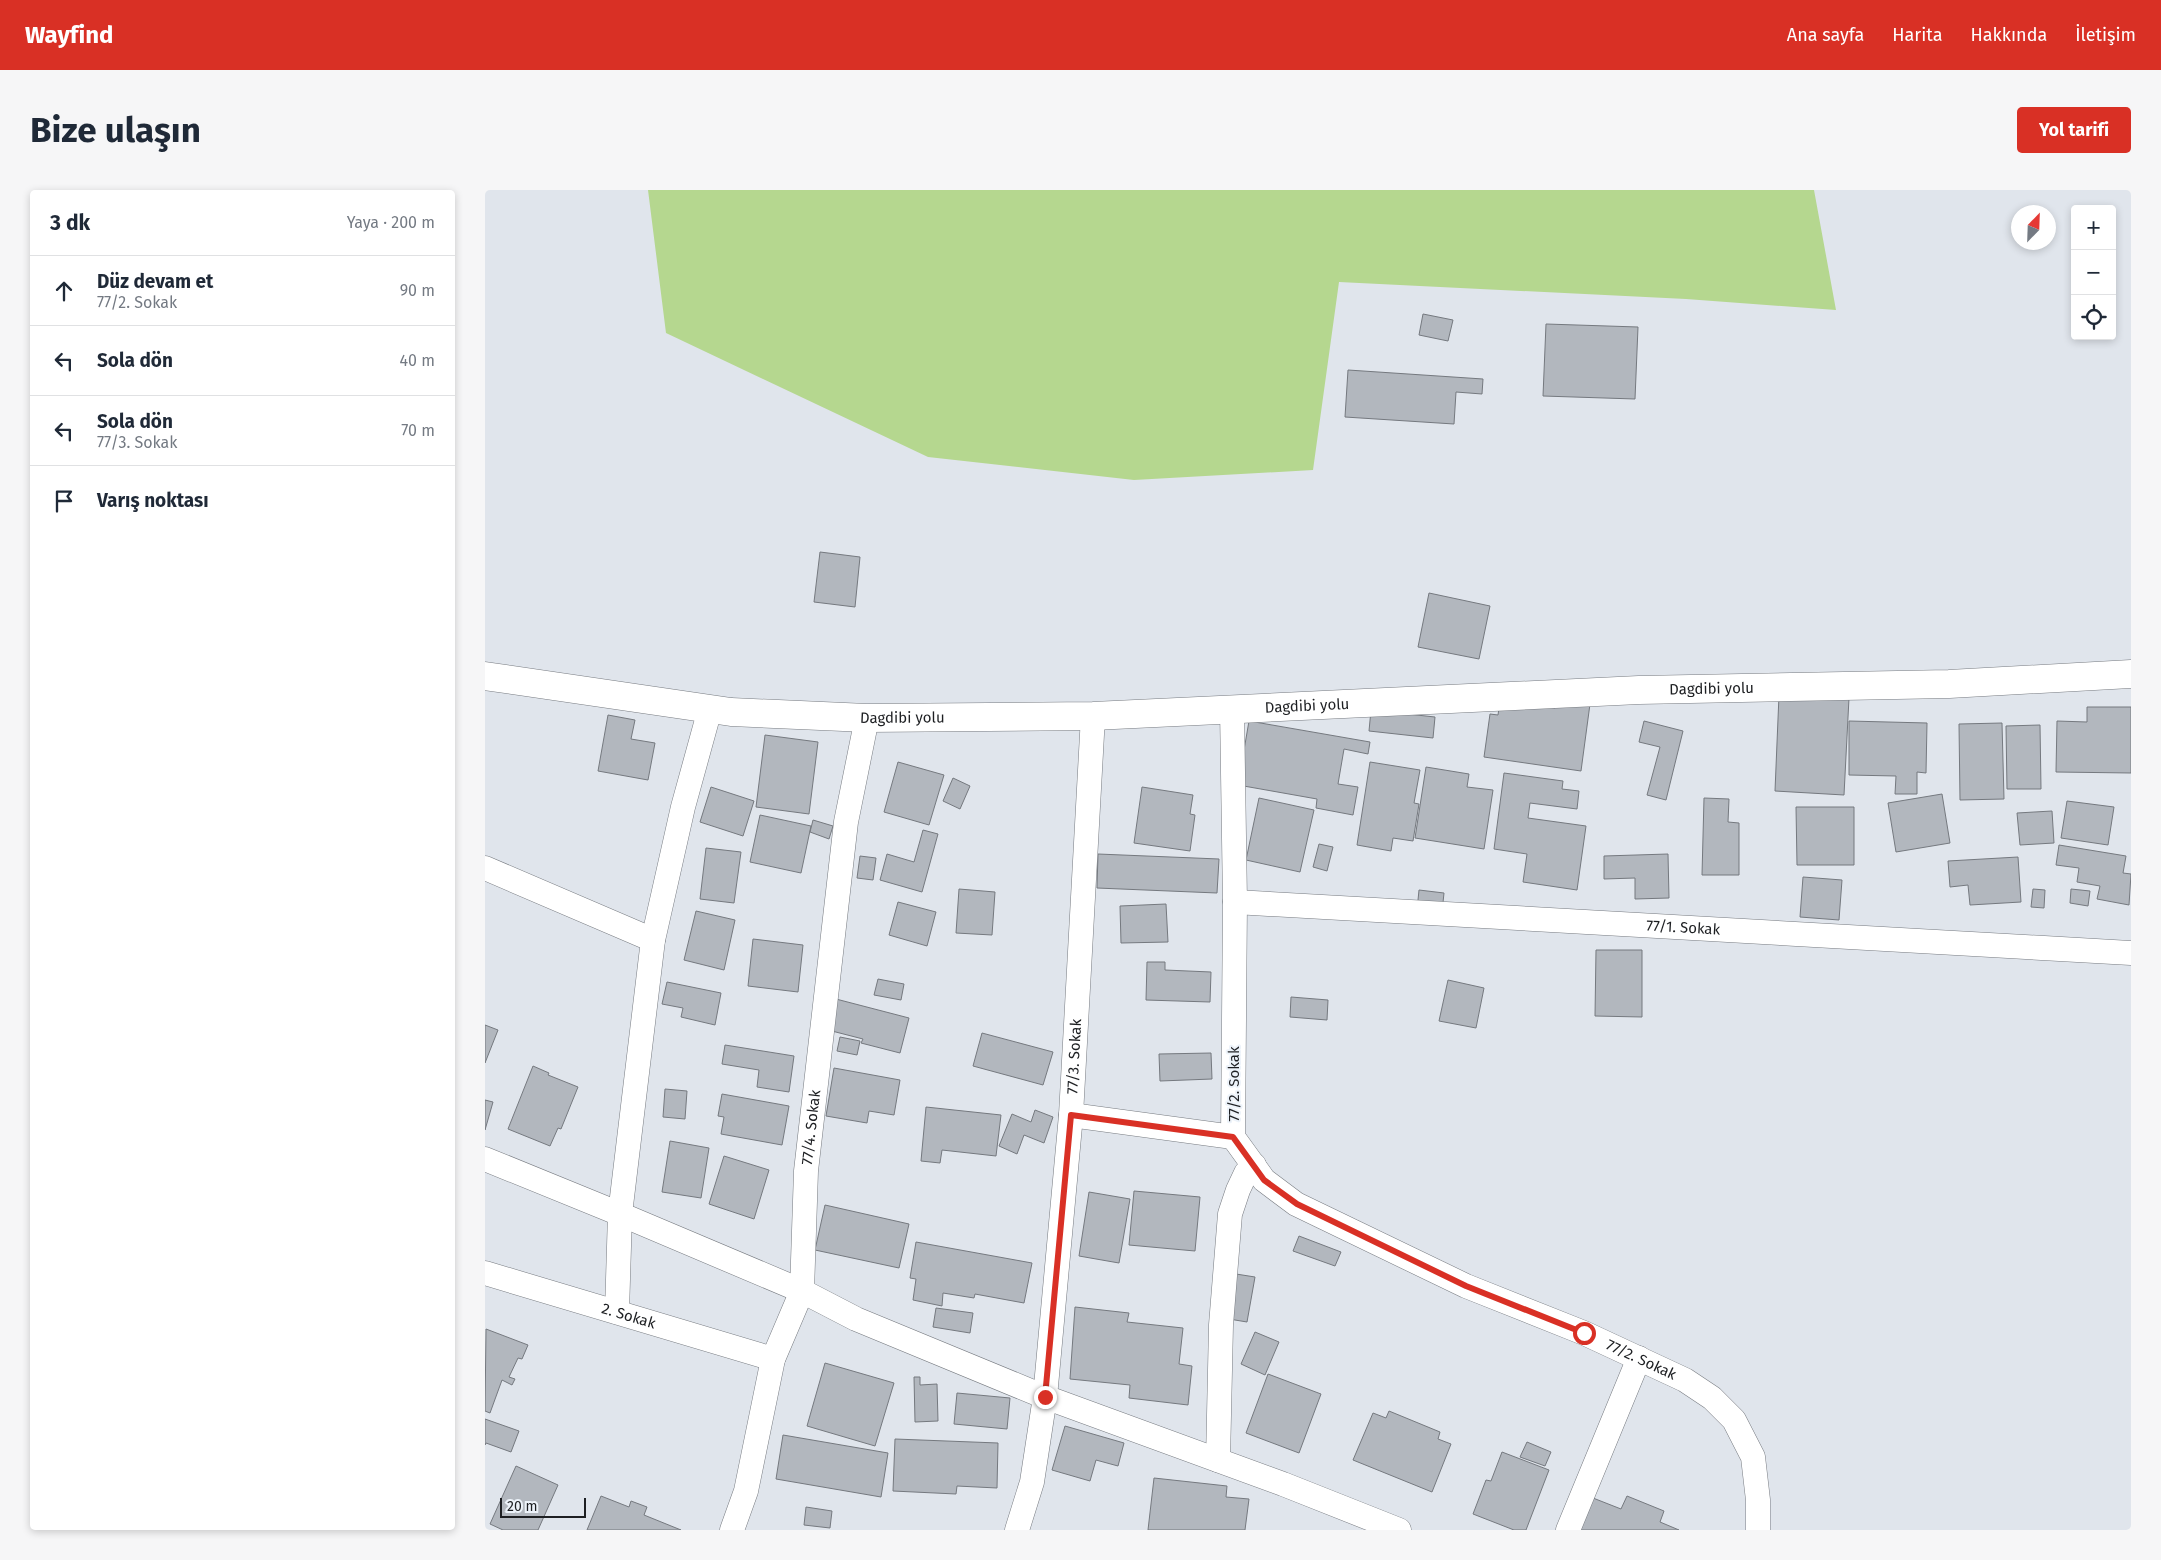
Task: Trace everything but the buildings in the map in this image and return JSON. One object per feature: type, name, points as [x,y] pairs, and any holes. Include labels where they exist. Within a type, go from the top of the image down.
[{"type":"street","name":"Dagdibi yolu","points":[[485,676],[731,712],[867,718],[1093,716],[1639,690],[1949,684],[2131,674]]},
{"type":"street","name":"77/2. Sokak","points":[[1232,708],[1235,902],[1233,1137],[1264,1180],[1297,1204],[1466,1286],[1584,1333],[1639,1358],[1685,1380],[1712,1398],[1735,1420],[1753,1457],[1758,1500],[1758,1530]]},
{"type":"street","points":[[617,1312],[620,1214],[653,940],[683,806],[710,709]]},
{"type":"street","name":"77/3. Sokak","points":[[1017,1530],[1032,1482],[1045,1397],[1071,1115],[1093,716]]},
{"type":"street","name":"77/4. Sokak","points":[[732,1530],[746,1491],[773,1359],[802,1291],[806,1171],[810,1133],[846,822],[867,718]]},
{"type":"street","points":[[485,868],[653,940]]},
{"type":"street","name":"77/1. Sokak","points":[[1235,902],[2131,952]]},
{"type":"street","points":[[1071,1115],[1233,1137]]},
{"type":"street","points":[[485,1160],[620,1214],[802,1291],[856,1319],[1045,1397],[1218,1460],[1399,1530]]},
{"type":"street","points":[[1218,1460],[1221,1325],[1230,1214],[1238,1190],[1246,1174],[1254,1165]]},
{"type":"street","name":"2. Sokak","points":[[485,1273],[773,1359]]},
{"type":"street","points":[[1568,1530],[1639,1358]]},
{"type":"green space","points":[[648,190],[1814,190],[1836,310],[1686,299],[1339,282],[1313,470],[1134,480],[928,457],[666,333]]},
{"type":"route","points":[[1045,1397],[1071,1115],[1233,1137],[1264,1180],[1297,1204],[1466,1286],[1584,1333]]}]
